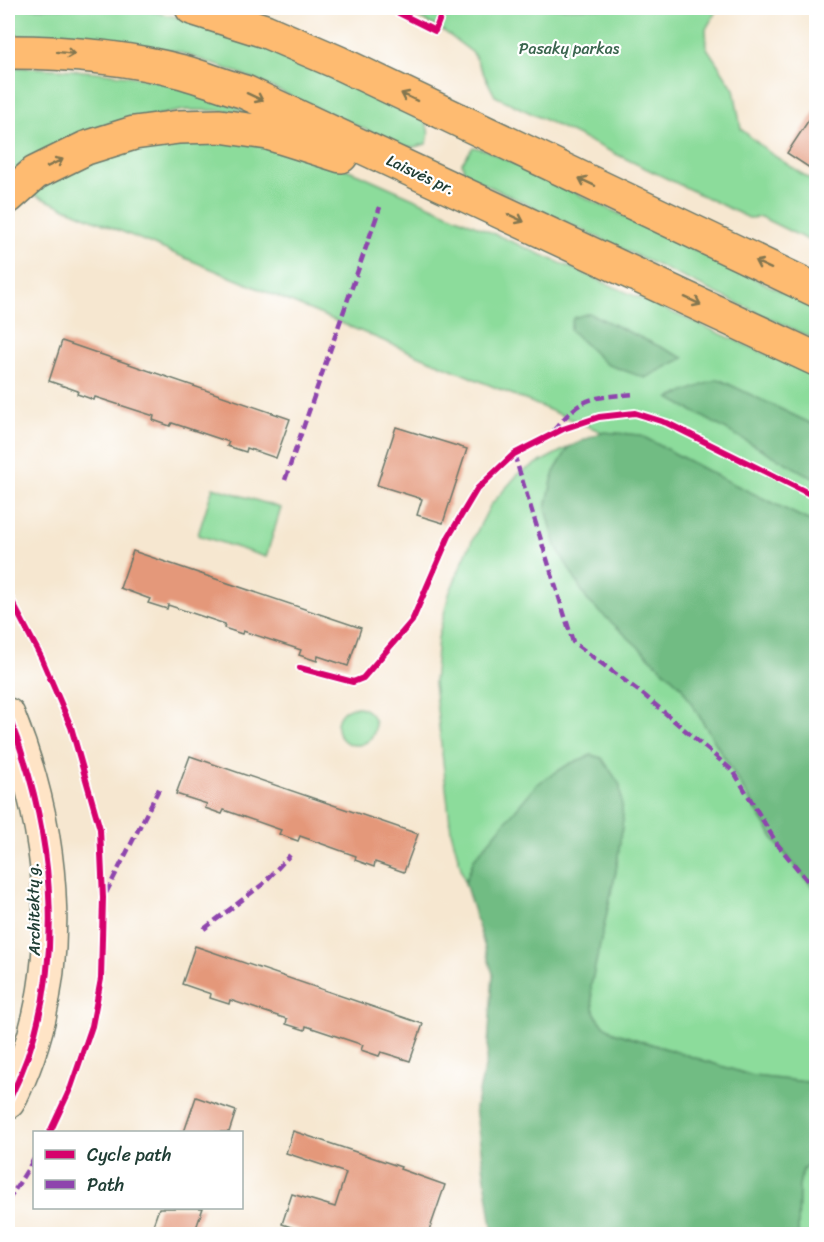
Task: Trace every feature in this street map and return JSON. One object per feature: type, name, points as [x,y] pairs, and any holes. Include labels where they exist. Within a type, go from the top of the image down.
[{"type":"main road","points":[[192,8],[265,31],[337,62],[816,290]]},
{"type":"main road","name":"Laisvės pr.","points":[[8,52],[54,52],[108,58],[182,72],[245,92],[816,358]]},
{"type":"main road","points":[[8,197],[35,173],[86,148],[134,133],[179,127],[220,126],[268,133],[463,194]]},
{"type":"street","name":"Architektų g.","points":[[8,714],[23,753],[37,808],[46,859],[49,906],[47,976],[39,1014],[8,1102]]},
{"type":"green space","points":[[8,8],[125,8],[145,10],[207,24],[279,49],[425,121],[428,132],[427,141],[426,144],[404,147],[242,74],[176,51],[110,40],[8,36]]},
{"type":"green space","name":"Pasakų parkas","points":[[397,8],[718,8],[706,29],[707,48],[734,89],[741,129],[770,153],[816,183],[816,244],[761,217],[749,218],[495,96],[473,53],[441,29]]},
{"type":"green space","points":[[8,67],[79,70],[150,80],[196,91],[248,111],[185,110],[104,125],[37,156],[8,178]]},
{"type":"green space","points":[[196,135],[304,152],[368,178],[816,376],[816,426],[718,379],[813,478],[816,478],[816,524],[717,476],[640,435],[602,432],[32,194],[81,162]]},
{"type":"green space","points":[[473,147],[486,150],[816,308],[816,340],[474,179],[464,171],[462,163]]},
{"type":"green space","points":[[589,313],[684,358],[645,378],[606,364],[570,330],[573,318]]},
{"type":"green space","points":[[718,379],[816,426],[816,478],[669,398]]},
{"type":"green space","points":[[602,432],[640,435],[717,476],[816,524],[816,891],[777,844],[681,686],[587,600],[556,546],[546,508],[554,472],[569,447]]},
{"type":"green space","points":[[569,447],[554,472],[546,508],[556,546],[588,600],[681,686],[777,844],[816,891],[816,1083],[753,1076],[613,1032],[597,1017],[593,1007],[591,985],[616,871],[623,819],[474,859],[465,883],[451,831],[434,683],[438,638],[449,594],[490,506],[519,473]]},
{"type":"green space","points":[[213,487],[281,508],[266,557],[198,535]]},
{"type":"green space","points":[[356,707],[370,712],[375,726],[370,740],[356,745],[342,740],[337,726],[342,712]]},
{"type":"green space","points":[[591,755],[602,758],[620,785],[623,819],[616,871],[591,985],[594,1012],[601,1022],[613,1032],[753,1076],[816,1083],[816,1155],[803,1169],[799,1185],[798,1234],[493,1234],[475,1108],[487,1059],[493,974],[465,883],[474,859],[537,784],[569,764]]},
{"type":"green space","points":[[816,1155],[816,1234],[798,1234],[799,1185],[803,1169]]},
{"type":"building","points":[[816,109],[816,172],[787,153]]},
{"type":"building","points":[[62,341],[290,419],[276,458],[247,448],[246,452],[227,446],[229,442],[172,423],[170,426],[153,420],[154,416],[95,397],[94,400],[77,394],[78,391],[49,381]]},
{"type":"building","points":[[396,427],[467,449],[443,523],[417,515],[422,499],[377,485]]},
{"type":"building","points":[[133,551],[361,628],[348,666],[318,656],[317,661],[299,655],[301,650],[243,631],[242,634],[224,628],[225,624],[168,605],[167,609],[148,603],[150,599],[120,588]]},
{"type":"building","points":[[190,756],[418,834],[404,872],[375,862],[374,867],[355,860],[356,856],[300,836],[298,841],[279,834],[281,830],[224,810],[222,814],[205,808],[207,804],[176,794]]},
{"type":"building","points":[[195,946],[423,1024],[410,1061],[381,1052],[379,1056],[361,1050],[363,1045],[306,1026],[305,1030],[286,1024],[287,1019],[230,1000],[229,1004],[210,998],[211,994],[182,984]]},
{"type":"building","points":[[196,1097],[236,1111],[229,1131],[184,1131]]},
{"type":"building","points":[[293,1131],[401,1167],[400,1169],[445,1185],[428,1234],[312,1234],[282,1224],[292,1194],[335,1207],[346,1173],[286,1153]]},
{"type":"building","points":[[159,1209],[203,1209],[194,1234],[150,1234]]},
{"type":"marked path","points":[[285,480],[380,207]]},
{"type":"marked path","points":[[554,430],[573,410],[589,400],[634,394]]},
{"type":"marked path","points":[[514,454],[573,642],[644,695],[734,772],[777,844],[816,891]]},
{"type":"marked path","points":[[106,893],[160,787]]},
{"type":"marked path","points":[[204,929],[263,884],[290,855]]},
{"type":"marked path","points":[[8,1201],[33,1161]]},
{"type":"cycle path","points":[[389,8],[435,31],[440,18],[440,8]]},
{"type":"cycle path","points":[[300,668],[353,682],[363,678],[412,621],[449,536],[477,489],[514,454],[563,429],[599,417],[635,413],[667,423],[816,497]]},
{"type":"cycle path","points":[[8,594],[41,657],[71,727],[100,829],[103,898],[101,979],[92,1026],[71,1087],[50,1131]]},
{"type":"cycle path","points":[[8,715],[25,761],[37,810],[46,859],[50,909],[48,959],[41,1008],[28,1056],[8,1102]]}]
